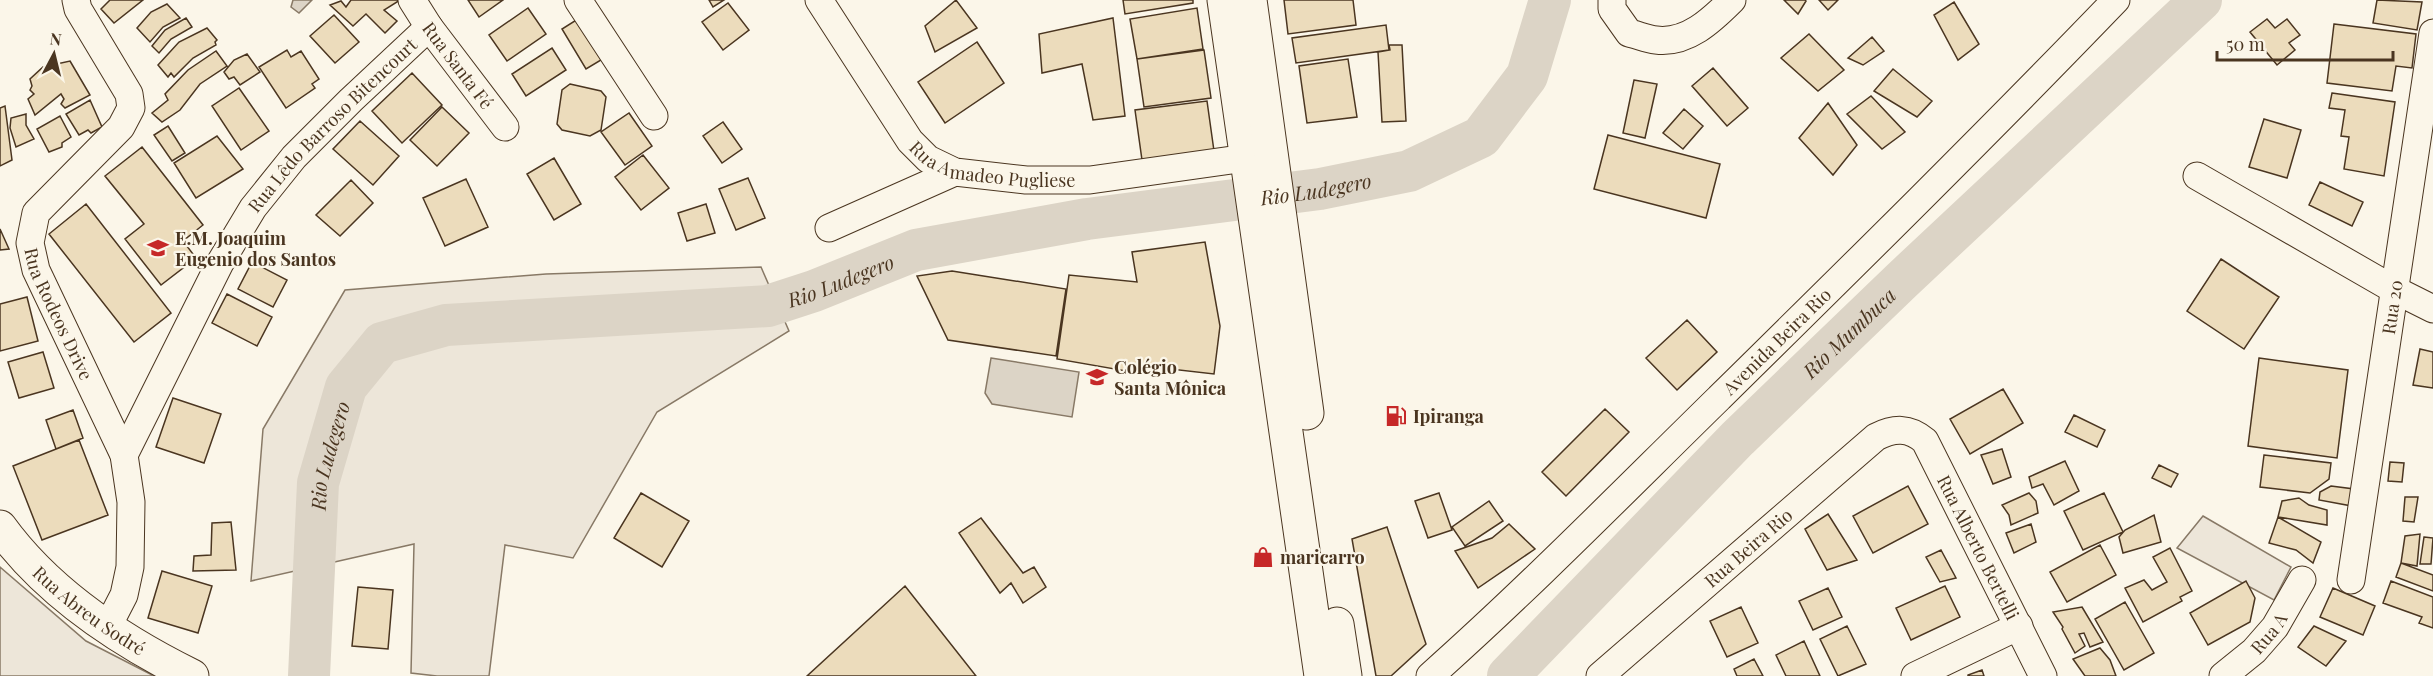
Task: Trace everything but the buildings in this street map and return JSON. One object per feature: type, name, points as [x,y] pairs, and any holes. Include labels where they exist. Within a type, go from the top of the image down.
[{"type":"main road","points":[[1224,0],[1270,238],[1345,676]]},
{"type":"main road","points":[[1250,0],[1256,167]]},
{"type":"main road","points":[[1270,238],[1296,491],[1321,676]]},
{"type":"main road","name":"Rua Abreu Sodré","points":[[0,527],[50,582],[107,628],[151,656],[192,676]]},
{"type":"street","name":"Rua Rodeos Drive","points":[[76,0],[78,9],[129,94],[131,108],[121,127],[36,213],[30,243],[36,270],[124,455]]},
{"type":"street","name":"Rua Santa Fé","points":[[412,0],[429,27],[505,127]]},
{"type":"street","points":[[578,0],[654,116]]},
{"type":"street","name":"Rua Amadeo Pugliese","points":[[819,0],[910,141],[928,159],[955,172],[1026,180],[1090,180],[1256,167]]},
{"type":"street","points":[[1612,0],[1612,9],[1629,33],[1657,40],[1684,37],[1711,21],[1732,0]]},
{"type":"street","name":"Avenida Beira Rio","points":[[1430,676],[1500,614],[1829,290],[2027,93],[2116,0]]},
{"type":"street","name":"Rua Lêdo Barroso Bitencourt","points":[[124,455],[220,263],[253,208],[294,157],[429,27]]},
{"type":"street","name":"Rua 20","points":[[2351,580],[2433,33]]},
{"type":"street","points":[[829,228],[955,172]]},
{"type":"street","points":[[2197,176],[2395,290],[2433,309]]},
{"type":"street","name":"Rua Alberto Bertelli","points":[[1903,430],[1914,432],[1924,441],[2043,676]]},
{"type":"street","name":"Rua Beira Rio","points":[[1600,676],[1876,437],[1887,431],[1903,430]]},
{"type":"street","points":[[107,628],[124,595],[130,567],[131,502],[124,455]]},
{"type":"street","name":"Rua A","points":[[2223,676],[2254,651],[2275,627],[2302,580]]},
{"type":"street","points":[[1915,676],[2019,626]]},
{"type":"shaded area","points":[[293,0],[312,0],[299,13],[291,7]]},
{"type":"shaded area","points":[[761,267],[789,331],[657,412],[573,558],[505,545],[489,676],[437,676],[411,673],[414,544],[251,581],[263,429],[345,290],[546,274]]},
{"type":"shaded area","points":[[991,358],[1079,372],[1072,417],[992,404],[985,393]]},
{"type":"shaded area","points":[[2203,516],[2291,567],[2274,600],[2177,548]]},
{"type":"shaded area","points":[[0,567],[86,641],[154,676],[0,676]]},
{"type":"waterway","name":"Rio Ludegero","points":[[309,676],[318,483],[346,387],[382,343],[446,325],[768,306],[814,291],[916,250],[1087,219],[1320,189],[1409,171],[1481,137],[1527,76],[1550,0]]},
{"type":"waterway","name":"Rio Mumbuca","points":[[1508,676],[1738,438],[1901,281],[2201,0]]},
{"type":"place","name":"E.M. Joaquim Eugenio dos Santos","points":[[158,248]]},
{"type":"place","name":"Colégio Santa Mônica","points":[[1097,377]]},
{"type":"place","name":"Ipiranga","points":[[1396,416]]},
{"type":"place","name":"maricarro","points":[[1263,557]]}]
